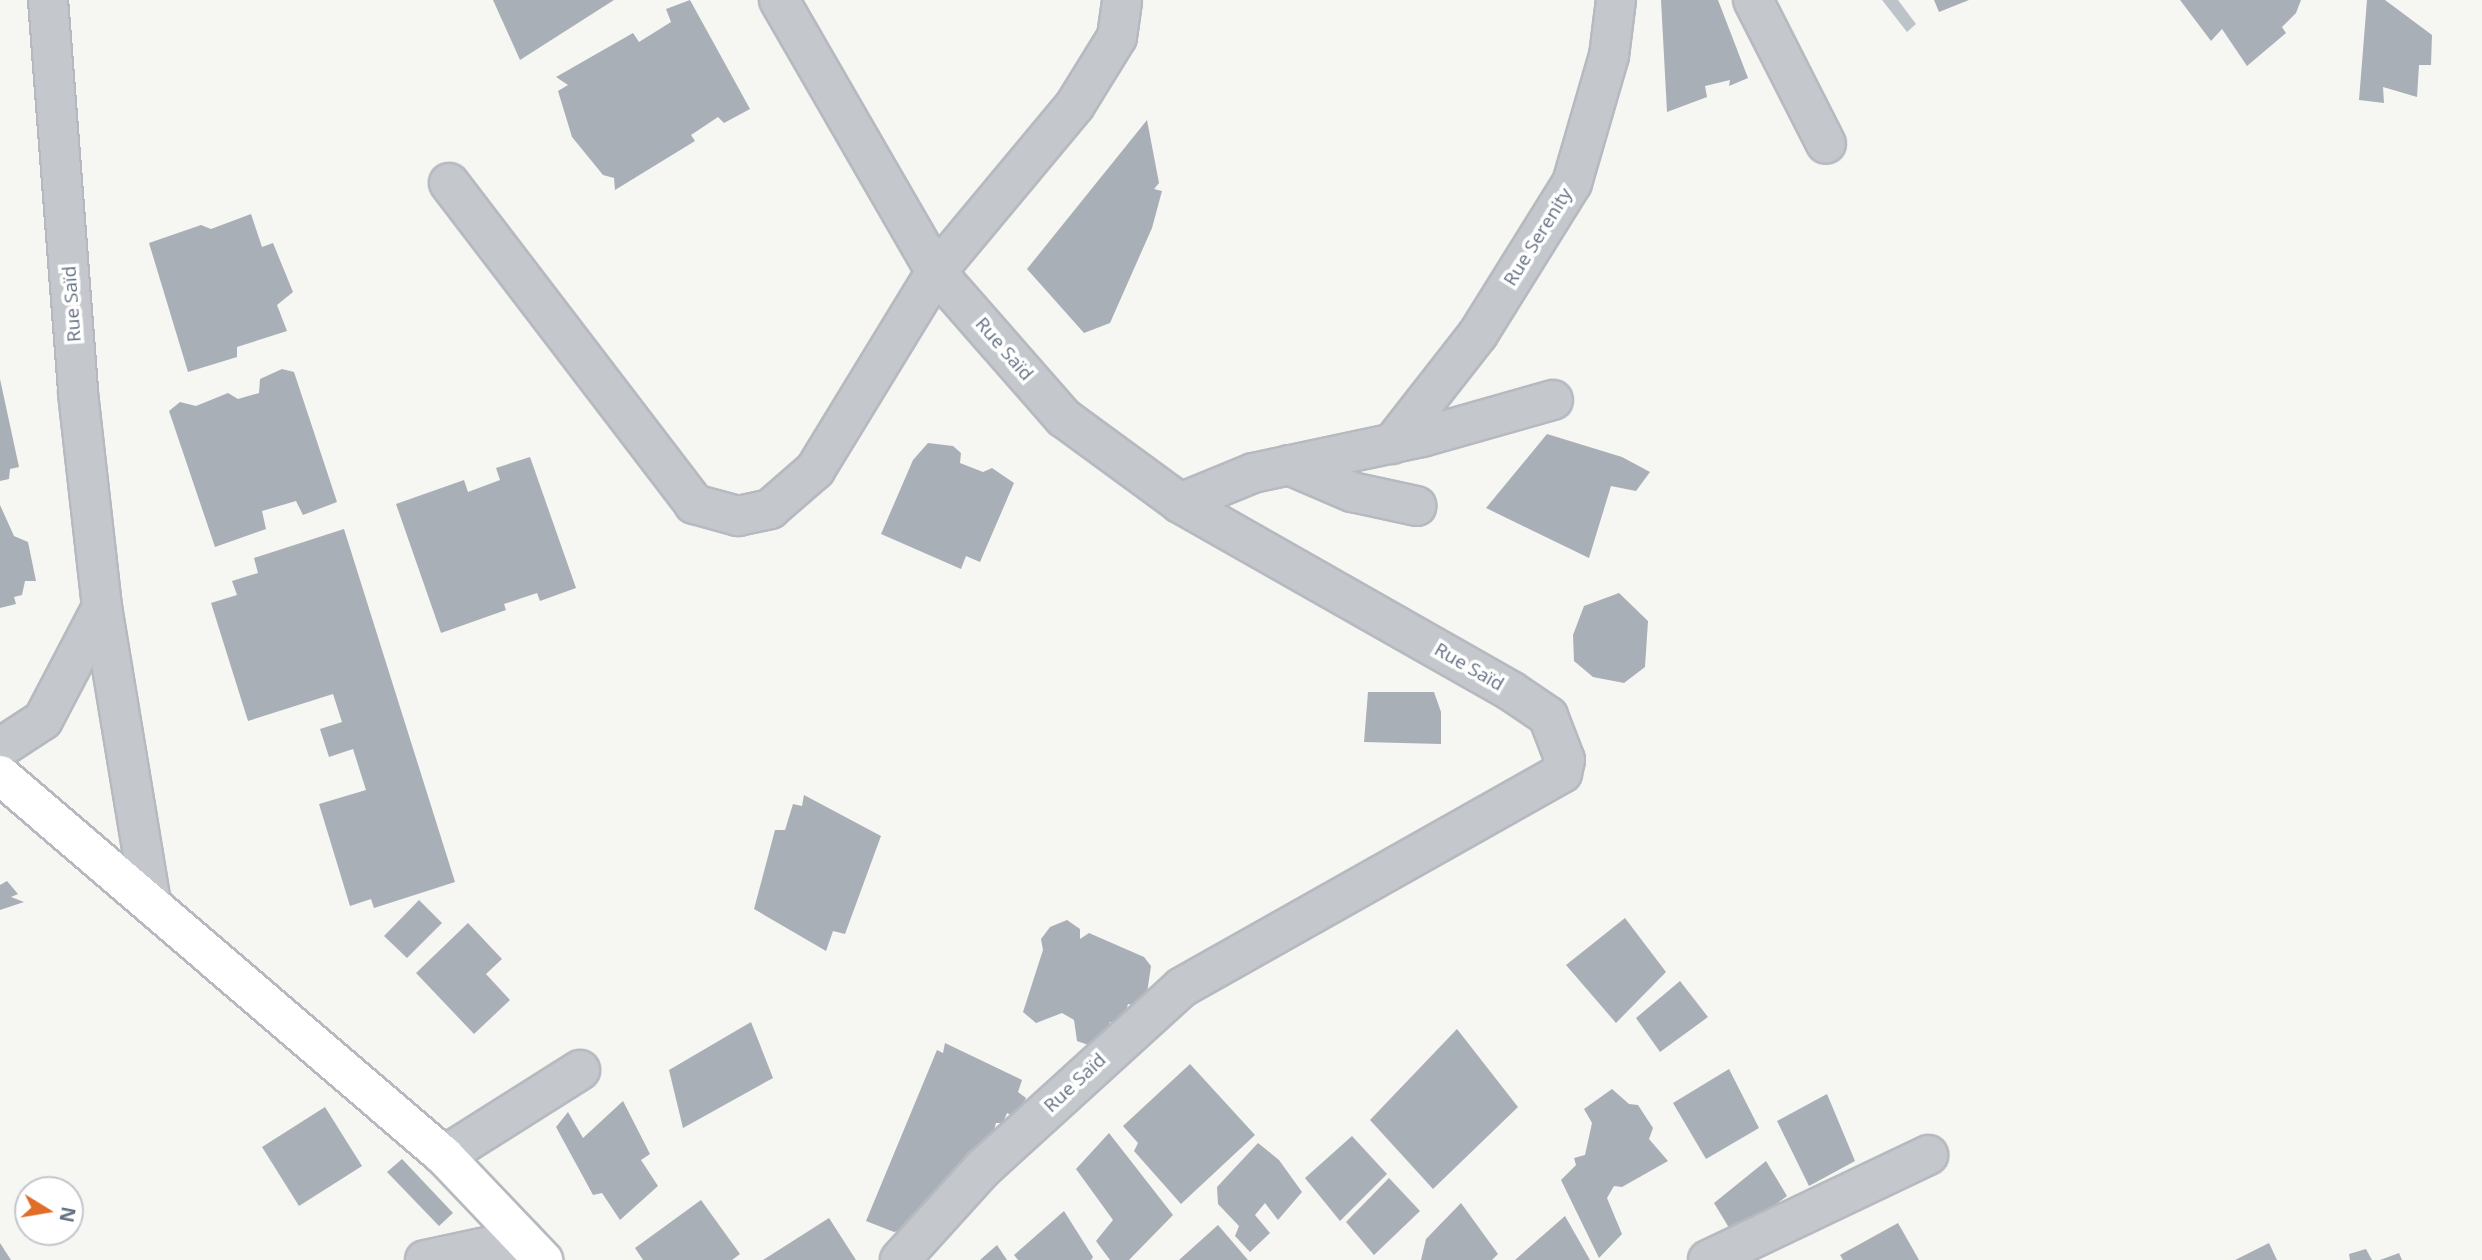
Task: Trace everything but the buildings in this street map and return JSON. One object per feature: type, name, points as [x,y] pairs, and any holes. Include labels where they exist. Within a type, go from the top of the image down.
[{"type":"street","name":"Rue Saïd","points":[[48,0],[78,393],[102,607],[151,902]]},
{"type":"street","name":"Rue Saïd","points":[[779,0],[936,272],[1064,418],[1180,503],[1548,716],[1565,760],[1562,773],[1181,988],[982,1168],[900,1260]]},
{"type":"street","points":[[450,183],[694,504],[738,516],[770,509],[815,470],[936,272],[1075,105],[1117,37],[1122,0]]},
{"type":"street","name":"Rue Serenity","points":[[1392,444],[1478,334],[1572,183],[1609,56],[1616,0]]},
{"type":"street","points":[[1754,0],[1826,144]]},
{"type":"street","points":[[1180,503],[1253,473],[1392,444],[1553,400]]},
{"type":"street","points":[[1289,466],[1352,492],[1416,506]]},
{"type":"street","points":[[0,748],[43,720],[102,607]]},
{"type":"street","points":[[0,775],[151,902],[443,1156],[533,1249]]},
{"type":"street","points":[[443,1156],[580,1070]]},
{"type":"street","points":[[1708,1260],[1928,1155]]},
{"type":"street","points":[[425,1260],[533,1249]]},
{"type":"shaded area","points":[[1882,0],[1898,0],[1916,24],[1907,32]]}]
